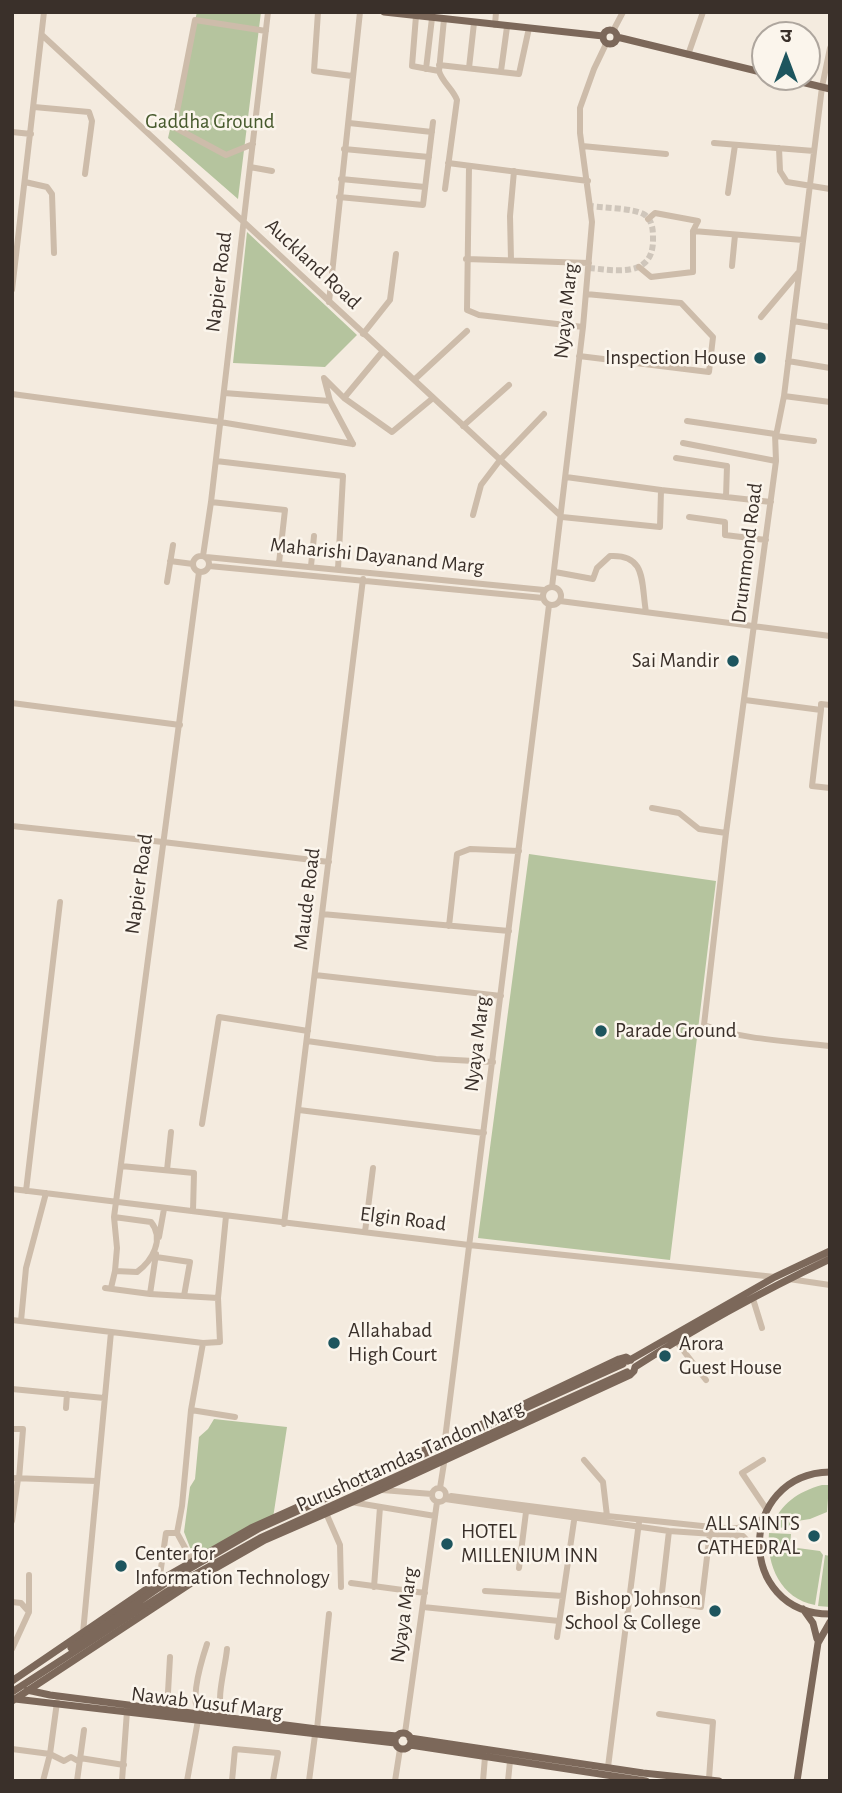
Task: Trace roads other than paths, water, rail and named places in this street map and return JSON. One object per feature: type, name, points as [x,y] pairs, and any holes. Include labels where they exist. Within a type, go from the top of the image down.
[{"type":"main road","points":[[384,12],[529,29],[605,40],[613,44],[615,34]]},
{"type":"main road","points":[[605,40],[608,31],[688,55],[751,70]]},
{"type":"main road","name":"Purushottamdas Tandon Marg","points":[[633,1363],[775,1277],[830,1251]]},
{"type":"main road","name":"Purushottamdas Tandon Marg","points":[[633,1363],[830,1259]]},
{"type":"main road","name":"Purushottamdas Tandon Marg","points":[[12,1681],[16,1675],[160,1580],[262,1522],[619,1359],[626,1357],[633,1363],[635,1371],[630,1375],[265,1540],[202,1576],[27,1690],[13,1695]]},
{"type":"main road","points":[[13,1695],[170,1580],[260,1528],[633,1363]]},
{"type":"main road","points":[[830,1472],[812,1475],[790,1484],[781,1492],[765,1514],[759,1528],[758,1552],[761,1566],[773,1586],[791,1603],[802,1609],[830,1614]]},
{"type":"main road","points":[[797,1781],[818,1643],[817,1633],[802,1609]]},
{"type":"main road","points":[[818,1643],[830,1622]]},
{"type":"main road","name":"Nawab Yusuf Marg","points":[[27,1690],[38,1694],[167,1710],[198,1717],[222,1716],[316,1732]]},
{"type":"main road","name":"Nawab Yusuf Marg","points":[[13,1695],[397,1743]]},
{"type":"main road","points":[[397,1743],[408,1748],[409,1739]]},
{"type":"main road","points":[[409,1739],[485,1758],[604,1774],[643,1773],[719,1781]]},
{"type":"main road","points":[[397,1743],[409,1739],[646,1781]]},
{"type":"street","points":[[12,290],[15,245],[31,134],[44,12]]},
{"type":"street","name":"Napier Road","points":[[204,556],[268,12]]},
{"type":"street","points":[[318,12],[314,71],[352,76]]},
{"type":"street","points":[[329,302],[360,12]]},
{"type":"street","points":[[495,25],[496,12]]},
{"type":"street","points":[[615,34],[623,12]]},
{"type":"street","points":[[688,55],[703,12]]},
{"type":"street","points":[[416,16],[412,66],[426,69],[469,68],[519,74],[529,29]]},
{"type":"street","points":[[426,69],[432,18]]},
{"type":"street","points":[[444,19],[439,68],[441,77],[457,100],[444,188]]},
{"type":"street","points":[[253,144],[226,155],[174,127],[195,20],[266,30]]},
{"type":"street","points":[[469,68],[474,23]]},
{"type":"street","points":[[501,71],[507,27]]},
{"type":"street","name":"Auckland Road","points":[[43,35],[562,517]]},
{"type":"street","name":"Nyaya Marg","points":[[552,587],[583,327],[592,222],[580,108],[605,40]]},
{"type":"street","name":"Drummond Road","points":[[830,48],[826,88],[814,151],[784,396],[776,435],[771,502],[726,833],[704,1025],[720,1031],[830,1046]]},
{"type":"street","points":[[34,107],[89,112],[92,121],[85,174]]},
{"type":"street","points":[[339,197],[423,205],[433,121]]},
{"type":"street","points":[[349,123],[432,132]]},
{"type":"street","points":[[12,132],[31,134]]},
{"type":"street","points":[[714,143],[814,151]]},
{"type":"street","points":[[728,193],[734,145]]},
{"type":"street","points":[[582,146],[666,154]]},
{"type":"street","points":[[779,148],[780,171],[787,182],[830,189]]},
{"type":"street","points":[[344,149],[429,157]]},
{"type":"street","points":[[449,163],[588,181]]},
{"type":"street","points":[[250,167],[272,171]]},
{"type":"street","points":[[469,167],[466,304],[470,313],[583,327]]},
{"type":"street","points":[[511,260],[510,216],[514,171]]},
{"type":"street","points":[[341,179],[425,187]]},
{"type":"street","points":[[25,182],[47,187],[52,194],[54,253]]},
{"type":"street","points":[[639,267],[651,276],[693,272],[693,231],[698,221],[655,214],[648,219]]},
{"type":"street","points":[[693,231],[803,240]]},
{"type":"street","points":[[733,267],[736,235]]},
{"type":"street","points":[[363,334],[390,300],[396,254]]},
{"type":"street","points":[[466,258],[589,263]]},
{"type":"street","points":[[761,317],[799,271]]},
{"type":"street","points":[[579,356],[709,372],[713,337],[681,303],[586,293]]},
{"type":"street","points":[[793,321],[830,327]]},
{"type":"street","points":[[414,380],[467,331]]},
{"type":"street","points":[[344,398],[383,351]]},
{"type":"street","points":[[788,361],[830,368]]},
{"type":"street","points":[[12,394],[220,422],[353,444],[330,401],[324,378],[344,398],[391,432],[433,398]]},
{"type":"street","points":[[463,426],[509,385]]},
{"type":"street","points":[[223,393],[330,401]]},
{"type":"street","points":[[784,396],[830,402]]},
{"type":"street","points":[[473,515],[481,485],[500,460],[544,414]]},
{"type":"street","points":[[687,421],[814,441]]},
{"type":"street","points":[[683,443],[776,461]]},
{"type":"street","points":[[676,458],[727,466],[726,497]]},
{"type":"street","points":[[216,461],[343,476],[338,569]]},
{"type":"street","points":[[566,477],[771,502]]},
{"type":"street","points":[[562,517],[660,527],[661,490]]},
{"type":"street","points":[[211,502],[285,510],[279,563]]},
{"type":"street","points":[[689,517],[725,522],[725,535],[766,540]]},
{"type":"street","points":[[311,566],[314,536]]},
{"type":"street","points":[[167,582],[173,545]]},
{"type":"street","points":[[555,572],[593,579],[597,568],[610,556],[624,555],[633,559],[639,568],[646,612]]},
{"type":"street","points":[[170,561],[193,564],[199,572],[209,566],[204,556],[196,557],[193,564]]},
{"type":"street","name":"Maharishi Dayanand Marg","points":[[204,556],[544,594]]},
{"type":"street","name":"Maharishi Dayanand Marg","points":[[209,566],[544,594]]},
{"type":"street","name":"Napier Road","points":[[150,1294],[108,1288],[115,1271],[117,1248],[114,1217],[199,572]]},
{"type":"street","name":"Maude Road","points":[[284,1224],[363,579]]},
{"type":"street","points":[[560,601],[559,590],[552,587],[544,594],[549,605],[560,601],[830,636]]},
{"type":"street","name":"Nyaya Marg","points":[[440,1488],[549,605]]},
{"type":"street","points":[[745,700],[821,710]]},
{"type":"street","points":[[12,703],[180,725]]},
{"type":"street","points":[[830,705],[821,704],[812,786],[830,788]]},
{"type":"street","points":[[652,808],[679,813],[699,829],[726,833]]},
{"type":"street","points":[[12,826],[329,862]]},
{"type":"street","points":[[449,926],[457,854],[470,849],[519,851]]},
{"type":"street","points":[[26,1191],[60,902]]},
{"type":"street","points":[[323,914],[509,931]]},
{"type":"street","points":[[315,975],[501,996]]},
{"type":"street","points":[[202,1124],[219,1017],[308,1031]]},
{"type":"street","points":[[307,1041],[436,1059],[493,1062]]},
{"type":"street","points":[[299,1110],[484,1133]]},
{"type":"street","points":[[167,1170],[171,1132]]},
{"type":"street","points":[[121,1166],[194,1173],[193,1211]]},
{"type":"street","points":[[365,1232],[373,1168]]},
{"type":"street","name":"Elgin Road","points":[[12,1189],[284,1224],[830,1284]]},
{"type":"street","points":[[22,1321],[26,1268],[46,1193]]},
{"type":"street","points":[[164,1209],[150,1294],[218,1298]]},
{"type":"street","points":[[12,1320],[203,1343],[220,1342],[218,1298],[226,1216]]},
{"type":"street","points":[[114,1217],[150,1222],[154,1225],[156,1235],[152,1259],[144,1267],[137,1272],[115,1271]]},
{"type":"street","points":[[156,1257],[190,1262],[184,1296]]},
{"type":"street","points":[[753,1299],[762,1328]]},
{"type":"street","points":[[86,1652],[83,1632],[111,1332]]},
{"type":"street","points":[[676,1341],[706,1380]]},
{"type":"street","points":[[202,1576],[177,1533],[191,1410],[203,1343]]},
{"type":"street","points":[[12,1389],[104,1398]]},
{"type":"street","points":[[66,1408],[67,1394]]},
{"type":"street","points":[[191,1410],[234,1417]]},
{"type":"street","points":[[12,1429],[23,1430],[12,1521]]},
{"type":"street","points":[[584,1460],[603,1482],[607,1516]]},
{"type":"street","points":[[380,1490],[432,1494],[443,1499],[526,1512],[607,1516],[669,1531],[710,1531],[743,1528],[765,1514],[742,1472],[763,1460]]},
{"type":"street","points":[[17,1479],[96,1481]]},
{"type":"street","points":[[432,1494],[435,1489],[444,1489],[443,1499]]},
{"type":"street","points":[[443,1499],[743,1536],[758,1552]]},
{"type":"street","name":"Nyaya Marg","points":[[409,1739],[435,1516],[443,1499]]},
{"type":"street","points":[[351,1502],[435,1516]]},
{"type":"street","points":[[374,1587],[380,1507]]},
{"type":"street","points":[[519,1568],[526,1512]]},
{"type":"street","points":[[326,1513],[340,1545],[341,1587]]},
{"type":"street","points":[[557,1637],[575,1515]]},
{"type":"street","points":[[604,1774],[639,1522]]},
{"type":"street","points":[[669,1531],[661,1601],[701,1607],[710,1531]]},
{"type":"street","points":[[165,1600],[160,1580],[166,1533],[177,1533]]},
{"type":"street","points":[[12,1649],[29,1612],[29,1575]]},
{"type":"street","points":[[351,1583],[425,1593]]},
{"type":"street","points":[[485,1591],[563,1596]]},
{"type":"street","points":[[12,1602],[21,1603],[29,1612]]},
{"type":"street","points":[[423,1607],[559,1621]]},
{"type":"street","points":[[309,1781],[329,1614]]},
{"type":"street","points":[[187,1781],[198,1717],[195,1706],[198,1678],[207,1644]]},
{"type":"street","points":[[222,1716],[221,1692],[227,1649]]},
{"type":"street","points":[[167,1710],[170,1657]]},
{"type":"street","points":[[16,1675],[27,1690]]},
{"type":"street","points":[[43,1781],[50,1754],[57,1702]]},
{"type":"street","points":[[122,1781],[127,1711]]},
{"type":"street","points":[[659,1714],[713,1722],[709,1779]]},
{"type":"street","points":[[77,1781],[84,1730]]},
{"type":"street","points":[[395,1781],[397,1743]]},
{"type":"street","points":[[12,1749],[50,1754],[64,1761],[71,1758],[78,1761],[80,1758],[124,1765]]},
{"type":"street","points":[[232,1781],[235,1749],[278,1753],[273,1781]]},
{"type":"street","points":[[483,1781],[485,1758]]},
{"type":"street","points":[[508,1781],[510,1761]]},
{"type":"tunnel","points":[[589,268],[620,270],[639,267],[647,261],[653,240],[651,223],[645,215],[591,206]]},
{"type":"place","name":"Inspection House","points":[[760,358]]},
{"type":"place","name":"Sai Mandir","points":[[733,661]]},
{"type":"place","name":"Parade Ground","points":[[601,1031]]},
{"type":"place","name":"Allahabad High Court","points":[[334,1343]]},
{"type":"place","name":"Arora Guest House","points":[[665,1356]]},
{"type":"place","name":"ALL SAINTS CATHEDRAL","points":[[814,1536]]},
{"type":"place","name":"HOTEL MILLENIUM INN","points":[[447,1544]]},
{"type":"place","name":"Center for Information Technology","points":[[121,1566]]},
{"type":"place","name":"Bishop Johnson School & College","points":[[715,1611]]},
{"type":"park label","name":"Gaddha Ground","points":[[210,122]]}]
